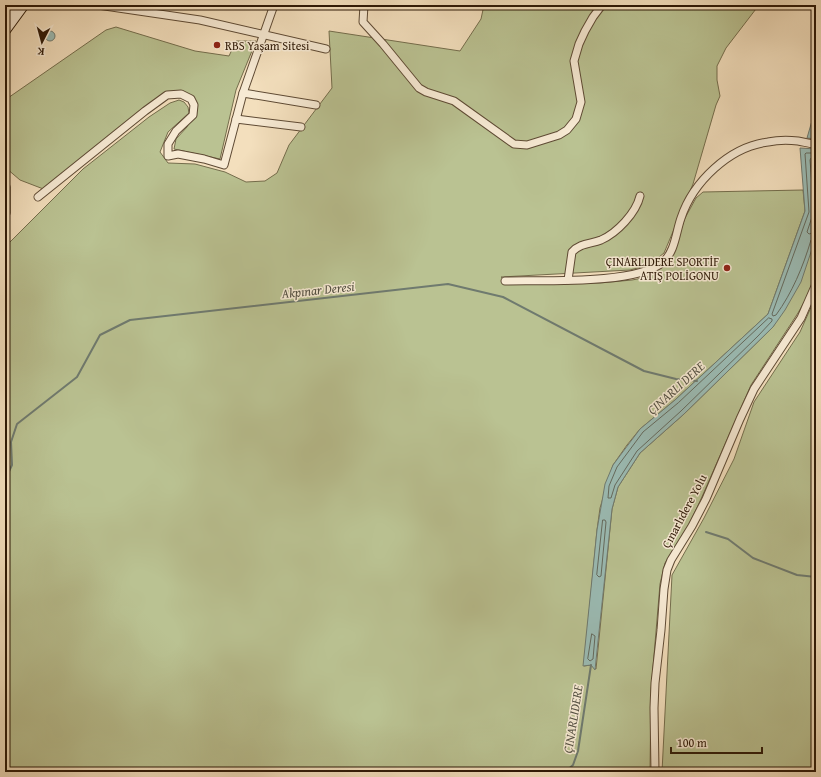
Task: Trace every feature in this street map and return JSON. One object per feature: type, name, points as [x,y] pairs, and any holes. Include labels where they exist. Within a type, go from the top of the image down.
[{"type":"main road","points":[[5,31],[10,11],[24,5]]},
{"type":"main road","points":[[5,187],[5,213]]},
{"type":"street","points":[[98,5],[200,20],[326,49]]},
{"type":"street","points":[[38,197],[144,111],[167,95],[181,94],[191,99],[194,105],[193,115],[176,131],[168,144],[168,156],[178,154],[224,165],[243,93],[262,35],[274,5]]},
{"type":"street","points":[[364,5],[363,22],[383,44],[418,88],[454,101],[514,144],[527,145],[559,135],[567,130],[576,119],[581,102],[574,61],[579,44],[593,17],[602,5]]},
{"type":"street","points":[[243,93],[316,105]]},
{"type":"street","points":[[236,119],[301,127]]},
{"type":"street","points":[[506,280],[568,280],[630,276],[655,268],[669,257],[683,210],[691,195],[710,172],[740,151],[752,145],[786,140],[816,144]]},
{"type":"street","points":[[568,280],[572,252],[579,246],[600,240],[620,227],[636,206],[640,196]]},
{"type":"street","name":"Çınarlıdere Yolu","points":[[655,772],[655,683],[667,570],[671,560],[692,526],[706,499],[754,388],[801,318],[816,284]]},
{"type":"green space","points":[[484,5],[759,5],[726,48],[717,66],[717,80],[720,96],[693,184],[664,253],[649,265],[630,270],[501,277],[509,283],[600,283],[648,277],[670,262],[685,218],[696,198],[703,192],[803,190],[805,211],[768,314],[675,400],[640,429],[613,465],[600,508],[584,666],[591,665],[596,669],[612,509],[618,487],[640,453],[684,414],[773,327],[813,246],[816,234],[816,269],[811,290],[798,313],[751,385],[685,533],[665,563],[660,584],[651,691],[650,772],[5,772],[5,247],[83,169],[149,117],[170,103],[179,100],[184,102],[188,107],[189,113],[168,132],[160,152],[168,163],[195,164],[225,172],[246,182],[265,181],[277,173],[289,145],[332,88],[329,31],[460,51],[481,19]]},
{"type":"green space","points":[[116,27],[195,51],[229,56],[236,41],[256,41],[236,90],[220,159],[174,149],[176,139],[187,127],[193,115],[191,99],[167,95],[46,190],[20,180],[6,168],[5,165],[5,100],[106,30]]},
{"type":"green space","points":[[816,296],[816,772],[662,772],[672,575],[704,518],[734,459],[754,402],[800,332]]},
{"type":"water","points":[[48,31],[52,31],[54,32],[54,40],[48,41],[45,38],[45,34]]},
{"type":"water","points":[[816,107],[816,139],[807,138]]},
{"type":"water","points":[[800,148],[816,149],[816,234],[801,282],[785,310],[773,327],[684,414],[640,453],[618,487],[612,509],[595,670],[591,665],[583,666],[597,530],[605,484],[613,465],[640,429],[675,400],[768,314],[805,211]]},
{"type":"waterway","name":"Akpınar Deresi","points":[[5,480],[12,465],[11,442],[17,424],[77,377],[100,335],[130,320],[448,284],[503,297],[644,371],[676,379],[697,381]]},
{"type":"waterway","points":[[706,532],[728,539],[753,558],[797,575],[816,577]]},
{"type":"waterway","name":"ÇINARLIDERE","points":[[565,772],[573,765],[578,751],[591,665]]},
{"type":"place","name":"RBS Yaşam Sitesi","points":[[217,45]]},
{"type":"place","name":"ÇINARLIDERE SPORTİF ATIŞ POLİGONU","points":[[727,268]]},
{"type":"water label","name":"ÇINARLI DERE","points":[[676,388]]}]
